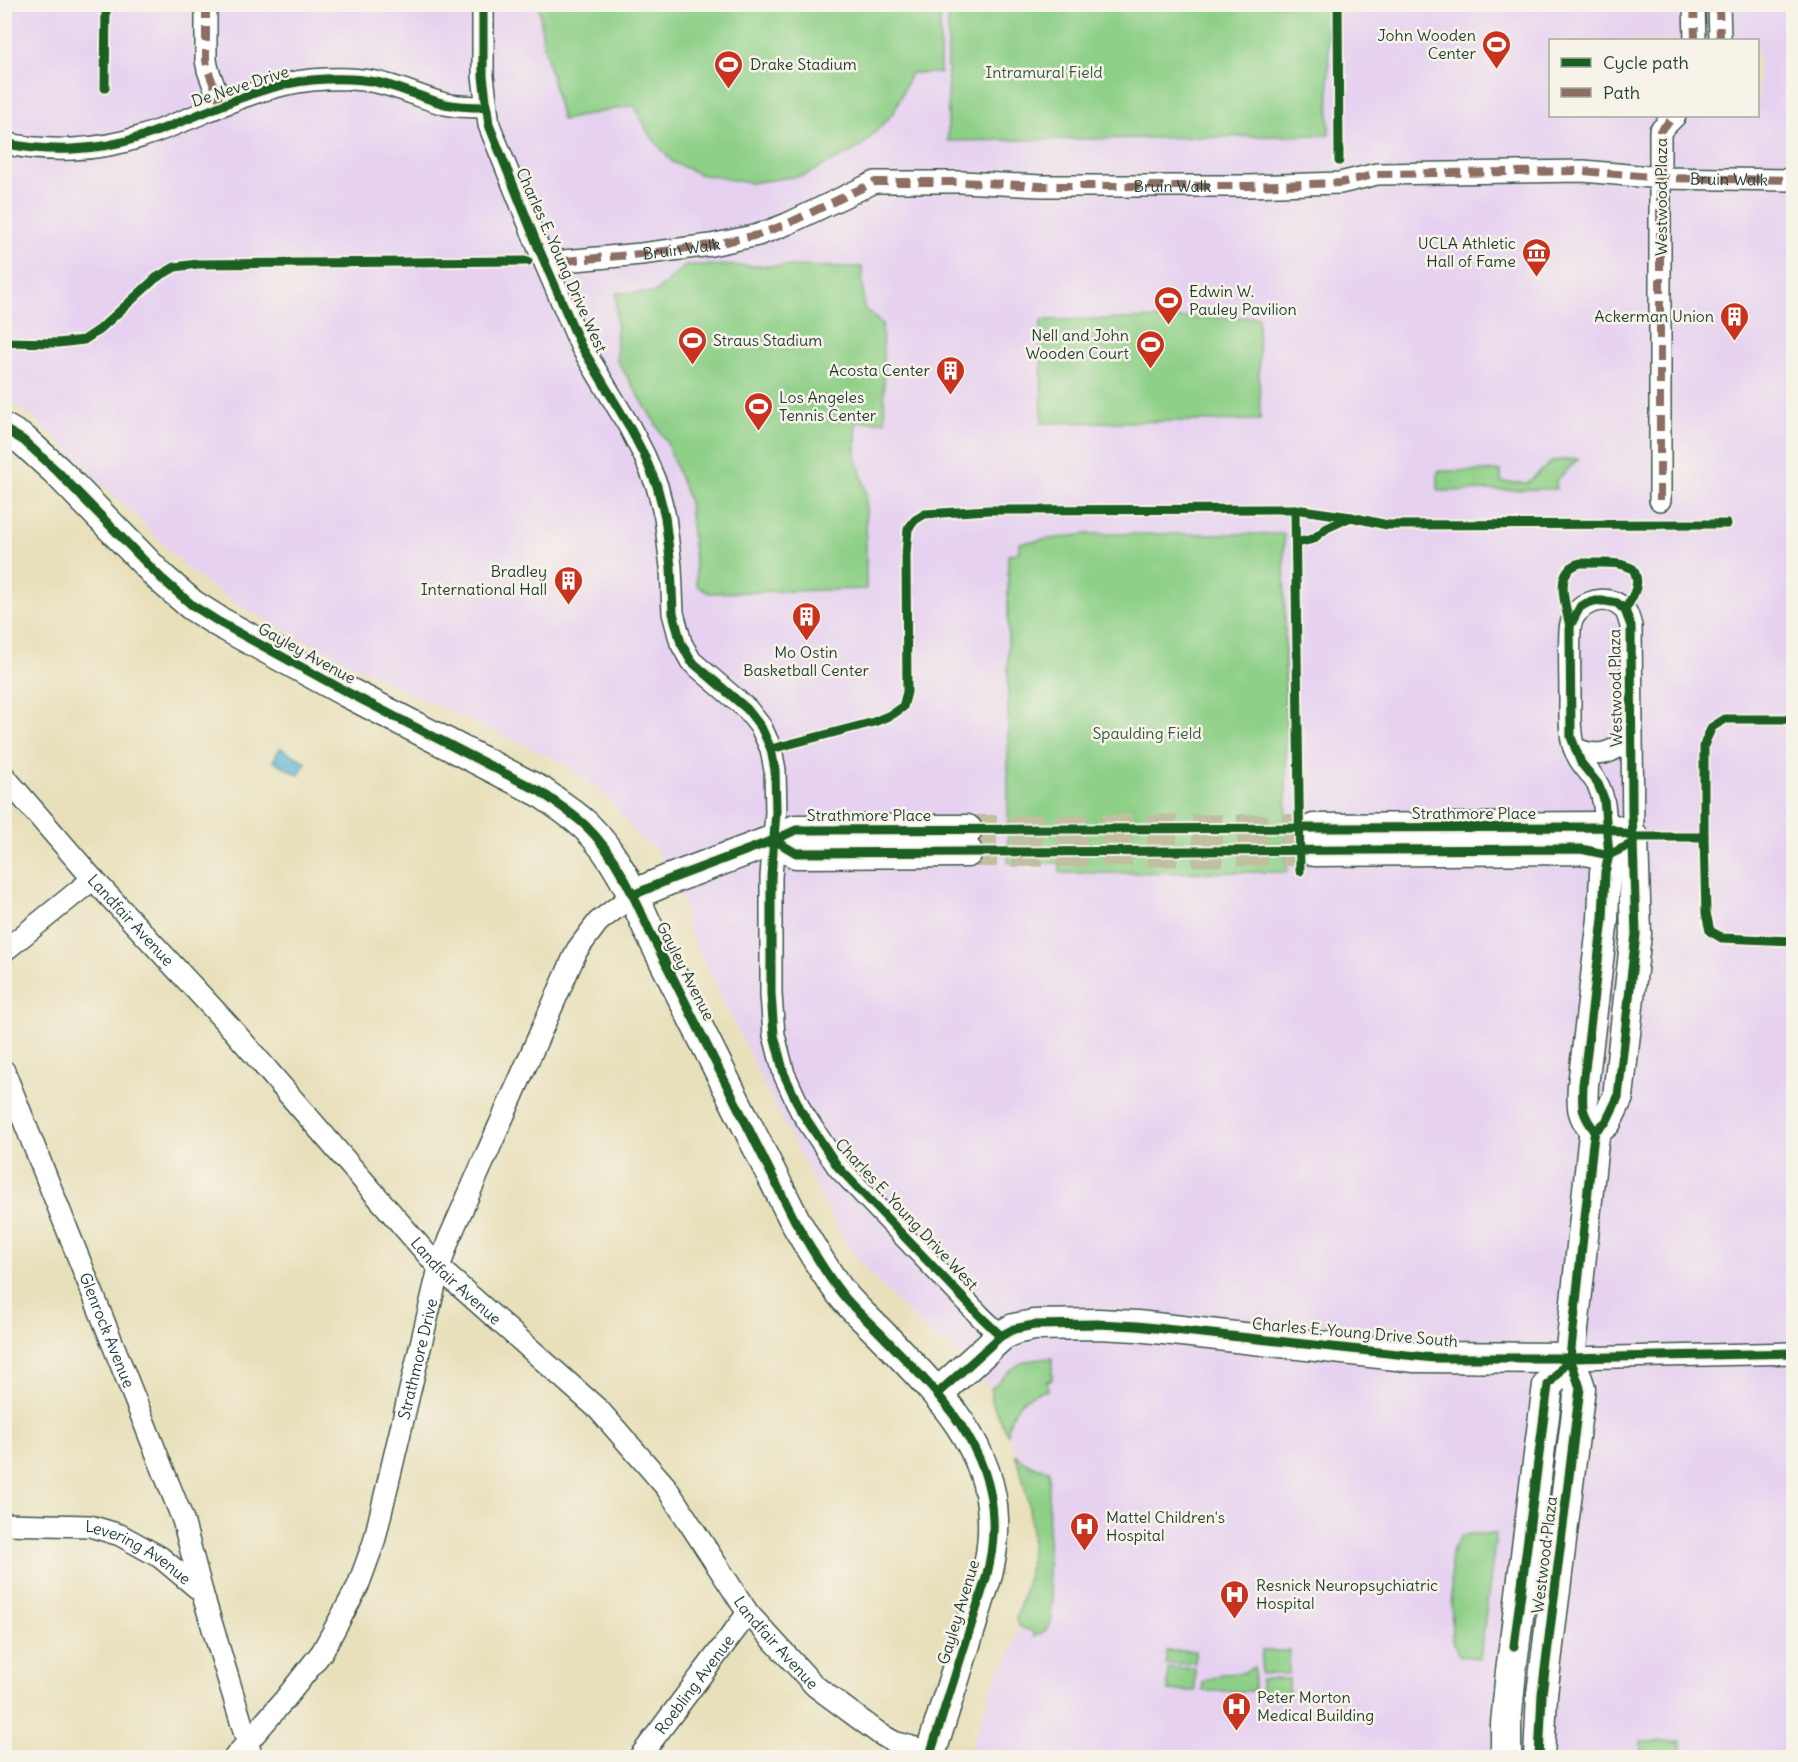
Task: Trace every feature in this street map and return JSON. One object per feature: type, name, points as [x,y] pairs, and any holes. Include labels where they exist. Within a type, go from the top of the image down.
[{"type":"street","points":[[206,4],[206,60],[221,105]]},
{"type":"street","name":"Charles E. Young Drive West","points":[[483,4],[483,76],[489,124],[581,346],[629,426],[657,486],[665,517],[671,567],[673,613],[681,643],[691,661],[747,709],[760,727],[771,749],[775,770],[776,812],[771,877],[771,994],[774,1035],[784,1074],[801,1111],[838,1167],[1001,1336]]},
{"type":"street","points":[[1694,4],[1695,39]]},
{"type":"street","points":[[1719,4],[1719,39]]},
{"type":"street","name":"De Neve Drive","points":[[4,143],[51,149],[93,147],[123,142],[221,105],[288,84],[331,79],[374,82],[407,90],[444,104],[486,107]]},
{"type":"street","name":"Westwood Plaza","points":[[1660,500],[1660,131],[1674,117]]},
{"type":"street","name":"Bruin Walk","points":[[564,261],[653,253],[711,245],[758,235],[787,224],[875,182],[962,182],[1041,186],[1248,186],[1340,183],[1377,174],[1583,171],[1660,178],[1794,180]]},
{"type":"street","name":"Gayley Avenue","points":[[4,429],[23,440],[57,471],[161,578],[192,605],[346,692],[541,792],[565,808],[601,843],[633,895],[795,1221],[821,1265],[843,1295],[938,1393],[964,1429],[981,1462],[990,1495],[993,1519],[987,1578],[929,1755]]},
{"type":"street","name":"Westwood Plaza","points":[[1539,1758],[1542,1694],[1580,1388],[1570,1358],[1595,1131],[1606,1122],[1618,1097],[1636,934],[1620,840],[1598,784],[1581,763],[1571,736],[1570,626],[1580,607],[1587,603],[1606,601],[1617,603],[1625,610],[1631,626],[1631,737],[1620,840]]},
{"type":"street","name":"Westwood Plaza","points":[[1574,748],[1584,753],[1603,754],[1612,751],[1631,737]]},
{"type":"street","name":"Landfair Avenue","points":[[4,776],[93,879],[232,1029],[439,1268],[599,1410],[666,1487],[748,1613],[815,1686],[880,1734],[894,1742],[929,1755]]},
{"type":"street","points":[[633,895],[774,840],[796,853],[967,841]]},
{"type":"street","name":"Strathmore Place","points":[[1315,840],[1620,840]]},
{"type":"street","points":[[4,951],[93,879]]},
{"type":"street","name":"Strathmore Drive","points":[[244,1752],[322,1653],[358,1586],[374,1542],[439,1268],[449,1239],[577,950],[597,922],[633,895]]},
{"type":"street","name":"Glenrock Avenue","points":[[4,1071],[183,1520],[202,1592]]},
{"type":"street","name":"Charles E. Young Drive South","points":[[938,1393],[1001,1336],[1014,1329],[1034,1325],[1098,1324],[1173,1329],[1415,1356],[1570,1358],[1794,1353]]},
{"type":"street","name":"Westwood Plaza","points":[[1506,1758],[1506,1725],[1512,1662],[1548,1385],[1570,1358]]},
{"type":"street","name":"Levering Avenue","points":[[4,1524],[90,1527],[120,1535],[160,1557],[202,1592],[244,1752]]},
{"type":"street","name":"Roebling Avenue","points":[[639,1758],[748,1613]]},
{"type":"shaded area","points":[[4,5],[1793,5],[1793,1757],[969,1757],[999,1667],[1006,1665],[1018,1633],[1015,1616],[1030,1566],[1032,1538],[1030,1503],[1026,1483],[1008,1435],[991,1401],[991,1389],[950,1344],[937,1342],[874,1278],[848,1245],[772,1100],[685,922],[687,911],[656,847],[642,842],[608,797],[564,763],[403,690],[238,605],[190,571],[35,419],[5,399]]},
{"type":"green space","name":"Drake Stadium","points":[[539,5],[940,5],[940,73],[911,73],[894,112],[861,147],[805,175],[750,183],[699,174],[672,162],[649,134],[634,105],[562,120],[543,41]]},
{"type":"green space","name":"Intramural Field","points":[[948,5],[1328,5],[1329,135],[948,141]]},
{"type":"green space","name":"Los Angeles Tennis Center","points":[[686,265],[862,267],[864,308],[882,324],[885,421],[856,422],[856,456],[866,491],[866,589],[709,593],[697,586],[689,502],[666,441],[617,360],[616,293],[655,293]]},
{"type":"green space","name":"Nell and John Wooden Court","points":[[1258,317],[1260,420],[1042,423],[1041,320]]},
{"type":"green space","points":[[1578,459],[1556,481],[1556,489],[1438,491],[1438,471],[1501,471],[1501,482],[1527,483],[1553,461]]},
{"type":"green space","name":"Spaulding Field","points":[[1088,534],[1284,534],[1287,872],[1060,873],[1060,863],[1008,863],[1008,555],[1019,552],[1019,543]]},
{"type":"green space","points":[[1052,1358],[1052,1380],[1047,1381],[1048,1390],[1031,1395],[1019,1405],[1011,1418],[1008,1435],[991,1401],[991,1389],[1018,1365],[1032,1360]]},
{"type":"green space","points":[[1015,1454],[1030,1465],[1049,1470],[1048,1578],[1053,1603],[1050,1605],[1052,1621],[1048,1628],[1034,1637],[1034,1632],[1019,1627],[1016,1619],[1029,1572],[1032,1536],[1027,1495]]},
{"type":"green space","points":[[1469,1534],[1496,1534],[1480,1658],[1460,1656],[1452,1641],[1451,1562],[1453,1549],[1460,1537]]},
{"type":"green space","points":[[1166,1651],[1195,1651],[1195,1663],[1166,1664]]},
{"type":"green space","points":[[1262,1651],[1289,1651],[1289,1674],[1261,1674]]},
{"type":"green space","points":[[1254,1667],[1254,1691],[1203,1691],[1203,1682],[1222,1674],[1242,1673]]},
{"type":"green space","points":[[1168,1668],[1195,1668],[1195,1691],[1168,1691]]},
{"type":"green space","points":[[1261,1679],[1289,1679],[1289,1693],[1261,1692]]},
{"type":"green space","points":[[1681,1741],[1681,1753],[1696,1753],[1696,1757],[1641,1757],[1641,1742]]},
{"type":"water","points":[[280,748],[306,762],[299,775],[273,761]]},
{"type":"tunnel","points":[[967,830],[1314,829]]},
{"type":"tunnel","points":[[967,852],[1315,851]]},
{"type":"marked path","points":[[206,4],[206,60],[221,105]]},
{"type":"marked path","points":[[1694,4],[1695,39]]},
{"type":"marked path","points":[[1719,4],[1720,39]]},
{"type":"marked path","points":[[1660,500],[1660,131],[1674,117]]},
{"type":"marked path","points":[[564,261],[711,245],[758,235],[787,224],[875,182],[962,182],[1041,186],[1248,186],[1340,183],[1377,174],[1583,171],[1661,178],[1794,180]]},
{"type":"cycle path","points":[[105,88],[106,4]]},
{"type":"cycle path","points":[[483,4],[483,76],[489,125],[581,346],[629,426],[657,486],[665,517],[671,567],[673,613],[681,643],[691,661],[747,709],[761,727],[771,749],[775,770],[776,812],[771,877],[771,994],[774,1035],[784,1074],[801,1111],[838,1167],[1001,1336]]},
{"type":"cycle path","points":[[1338,4],[1339,161]]},
{"type":"cycle path","points":[[4,143],[37,148],[72,149],[124,142],[267,89],[289,83],[320,79],[376,82],[445,104],[486,107]]},
{"type":"cycle path","points":[[4,342],[58,343],[84,340],[99,330],[156,278],[175,267],[197,264],[528,261]]},
{"type":"cycle path","points":[[4,429],[23,440],[57,471],[161,578],[192,605],[347,692],[541,792],[581,821],[606,849],[630,889],[795,1221],[817,1259],[846,1299],[938,1395],[970,1440],[982,1464],[990,1491],[993,1519],[991,1556],[929,1758]]},
{"type":"cycle path","points":[[1295,509],[1300,871]]},
{"type":"cycle path","points":[[771,749],[874,722],[903,707],[907,692],[906,555],[908,529],[915,520],[925,514],[989,510],[1295,509],[1351,517]]},
{"type":"cycle path","points":[[1296,543],[1313,539],[1327,528],[1351,517],[1387,525],[1727,524]]},
{"type":"cycle path","points":[[1570,626],[1564,599],[1564,581],[1566,573],[1581,563],[1615,563],[1633,569],[1637,585],[1625,610]]},
{"type":"cycle path","points":[[1539,1758],[1542,1694],[1580,1388],[1570,1358],[1593,1143],[1595,1131],[1606,1122],[1618,1097],[1636,934],[1632,812],[1631,626],[1625,610],[1617,603],[1606,601],[1595,601],[1580,607],[1570,626],[1571,737],[1581,763],[1598,784],[1604,799],[1609,855],[1605,872],[1603,919],[1582,1099],[1583,1110],[1595,1131]]},
{"type":"cycle path","points":[[1794,719],[1725,719],[1712,727],[1704,746],[1706,913],[1710,931],[1722,938],[1794,941]]},
{"type":"cycle path","points":[[633,895],[796,830],[1606,827],[1633,837],[1704,837]]},
{"type":"cycle path","points":[[774,840],[796,853],[1581,849],[1609,855],[1633,843]]},
{"type":"cycle path","points":[[938,1393],[1001,1336],[1014,1329],[1034,1325],[1137,1326],[1434,1358],[1570,1358],[1794,1353]]},
{"type":"cycle path","points":[[1514,1646],[1548,1385],[1570,1358]]},
{"type":"place","name":"John Wooden Center","points":[[1497,70]]},
{"type":"place","name":"Drake Stadium","points":[[729,90]]},
{"type":"place","name":"UCLA Athletic Hall of Fame","points":[[1537,278]]},
{"type":"place","name":"Edwin W. Pauley Pavilion","points":[[1168,326]]},
{"type":"place","name":"Ackerman Union","points":[[1735,342]]},
{"type":"place","name":"Straus Stadium","points":[[692,366]]},
{"type":"place","name":"Nell and John Wooden Court","points":[[1150,370]]},
{"type":"place","name":"Acosta Center","points":[[951,396]]},
{"type":"place","name":"Los Angeles Tennis Center","points":[[758,432]]},
{"type":"place","name":"Bradley International Hall","points":[[568,606]]},
{"type":"place","name":"Mo Ostin Basketball Center","points":[[806,642]]},
{"type":"place","name":"Mattel Children's Hospital","points":[[1085,1552]]},
{"type":"place","name":"Resnick Neuropsychiatric Hospital","points":[[1235,1620]]},
{"type":"place","name":"Peter Morton Medical Building","points":[[1236,1732]]}]
